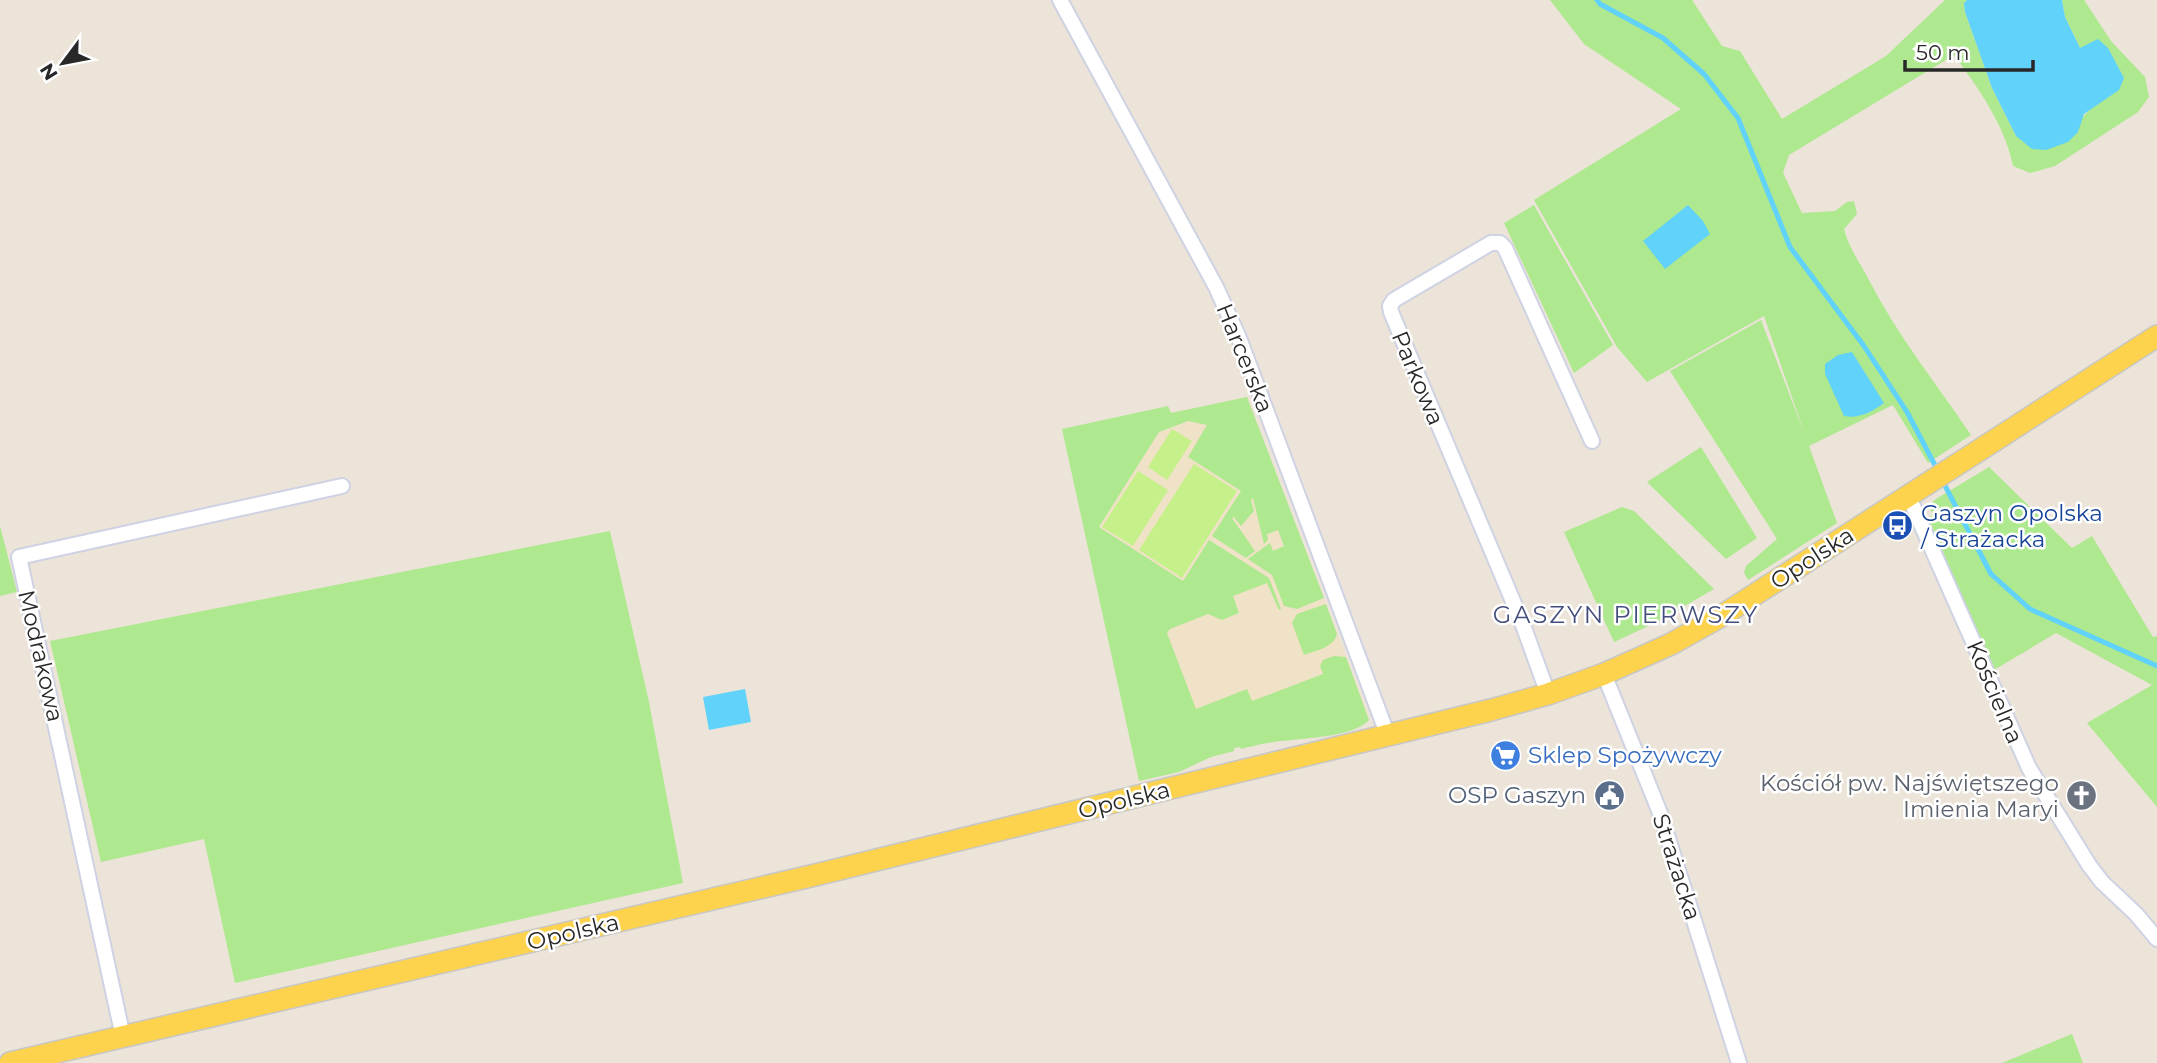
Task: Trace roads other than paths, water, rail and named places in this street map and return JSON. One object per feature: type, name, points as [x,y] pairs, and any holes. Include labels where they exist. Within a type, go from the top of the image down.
[{"type":"main road","name":"Opolska","points":[[10,1063],[811,876],[1388,736],[1548,694],[1604,674],[1701,628],[2157,336]]},
{"type":"street","name":"Harcerska","points":[[1060,0],[1216,286],[1388,736]]},
{"type":"street","name":"Parkowa","points":[[1548,694],[1523,625],[1391,312],[1390,306],[1394,300],[1491,243],[1500,243],[1505,248],[1592,441]]},
{"type":"street","name":"Modrakowa","points":[[123,1037],[19,557],[342,486]]},
{"type":"street","name":"Kościelna","points":[[1909,496],[2029,768],[2089,865],[2157,939]]},
{"type":"street","name":"Strażacka","points":[[1604,674],[1663,823],[1739,1063]]},
{"type":"water","points":[[1967,0],[2062,0],[2065,17],[2080,48],[2098,39],[2108,48],[2124,78],[2119,90],[2084,114],[2078,132],[2068,142],[2046,150],[2032,149],[2016,136],[1992,88],[1965,12],[1964,3]]},
{"type":"water","points":[[1688,205],[1703,221],[1710,234],[1665,269],[1643,241]]},
{"type":"water","points":[[1852,352],[1884,403],[1865,414],[1850,417],[1844,416],[1825,374],[1825,364],[1838,355]]},
{"type":"water","points":[[745,689],[751,722],[709,730],[703,697]]},
{"type":"waterway","points":[[1597,0],[1663,38],[1704,74],[1738,118],[1790,247],[1864,346],[1907,412],[1938,471]]},
{"type":"waterway","points":[[1942,480],[1991,574],[2030,609],[2157,666]]},
{"type":"place","name":"Gaszyn Opolska / Strażacka","points":[[1898,526]]},
{"type":"place","name":"Sklep Spożywczy","points":[[1505,755]]},
{"type":"place","name":"OSP Gaszyn","points":[[1609,795]]},
{"type":"place","name":"Kościół pw. Najświętszego Imienia Maryi","points":[[2082,796]]},
{"type":"district","name":"GASZYN PIERWSZY","points":[[1626,614]]}]
